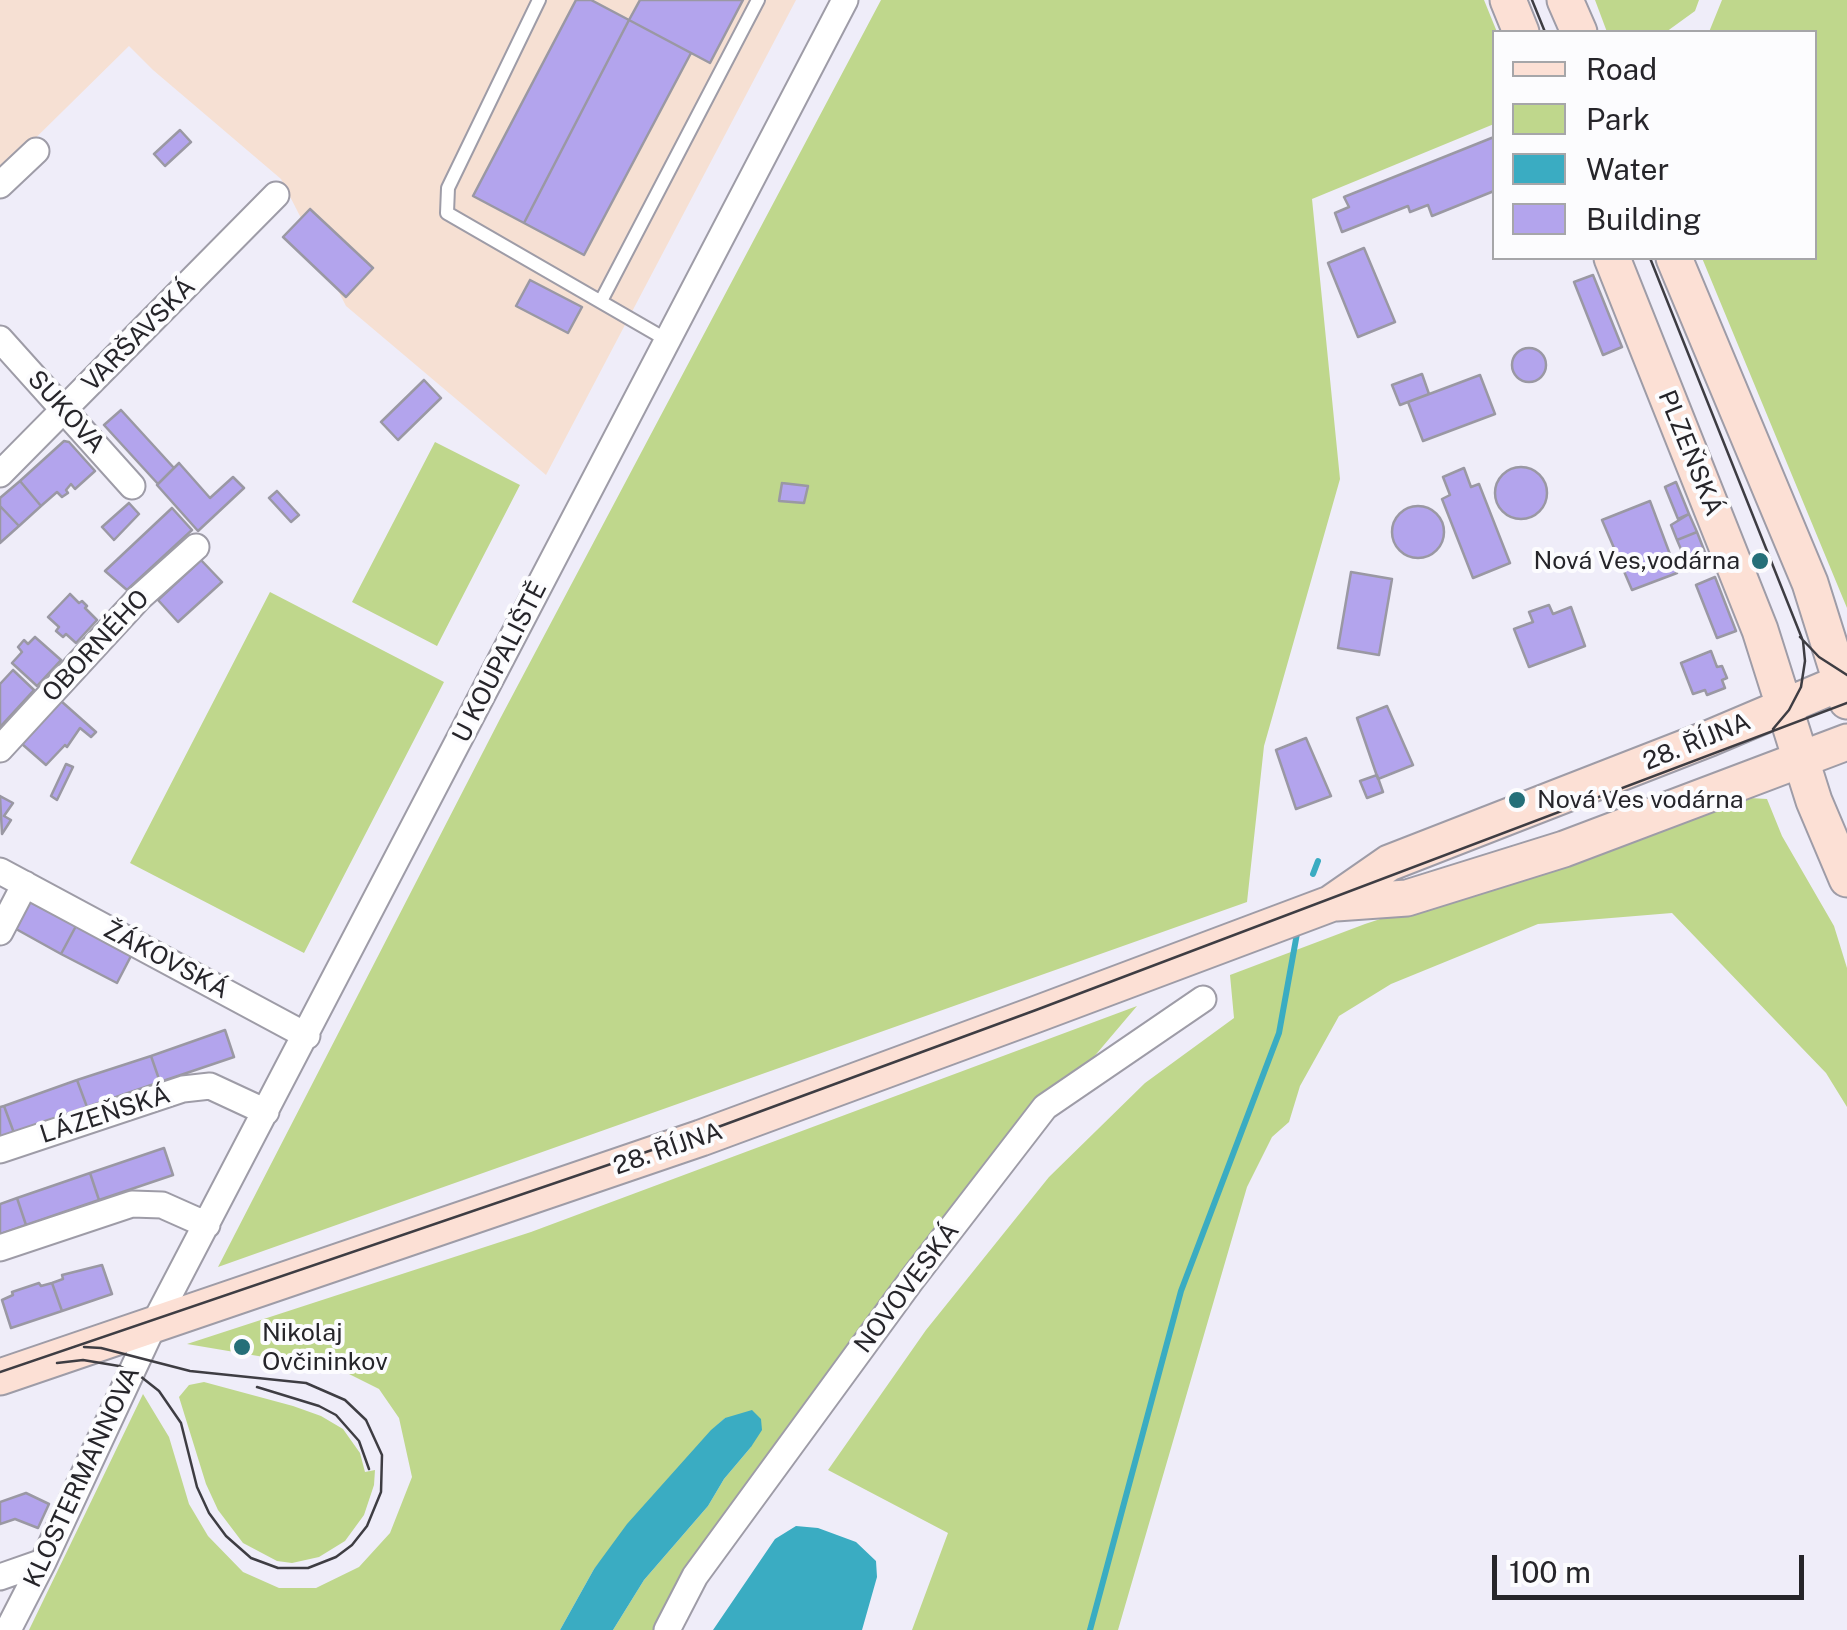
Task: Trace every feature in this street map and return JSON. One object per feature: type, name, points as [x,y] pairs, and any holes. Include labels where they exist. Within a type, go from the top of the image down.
[{"type":"main road","points":[[1508,0],[1520,30]]},
{"type":"main road","points":[[1565,0],[1578,30]]},
{"type":"main road","name":"PLZEŇSKÁ","points":[[1613,260],[1760,630],[1820,817],[1847,879]]},
{"type":"main road","points":[[1675,260],[1810,583],[1845,688]]},
{"type":"main road","name":"28. ŘÍJNA","points":[[0,1377],[736,1125],[1330,904],[1388,864],[1784,706],[1845,688]]},
{"type":"main road","name":"28. ŘÍJNA","points":[[1330,904],[1406,898],[1575,845],[1847,742]]},
{"type":"street","name":"U KOUPALIŠTĚ","points":[[154,1324],[845,0]]},
{"type":"street","points":[[0,186],[36,151]]},
{"type":"street","name":"VARŠAVSKÁ","points":[[0,474],[276,195]]},
{"type":"street","name":"SUKOVA","points":[[0,339],[132,486]]},
{"type":"street","name":"OBORNÉHO","points":[[0,748],[139,598],[196,547]]},
{"type":"street","name":"ŽÁKOVSKÁ","points":[[0,871],[307,1036]]},
{"type":"street","points":[[0,932],[25,884]]},
{"type":"street","name":"NOVOVESKÁ","points":[[667,1630],[695,1576],[910,1282],[1045,1107],[1203,999]]},
{"type":"street","name":"LÁZEŇSKÁ","points":[[0,1150],[183,1088],[210,1086],[266,1112]]},
{"type":"street","points":[[0,1248],[132,1204],[162,1206],[207,1225]]},
{"type":"street","name":"KLOSTERMANNOVA","points":[[8,1630],[44,1562],[154,1324]]},
{"type":"street","points":[[0,1577],[44,1562]]},
{"type":"lane","points":[[539,0],[448,188],[447,213],[667,340]]},
{"type":"lane","points":[[601,302],[758,0]]},
{"type":"shaded area","points":[[0,0],[796,0],[546,475],[346,306],[281,179],[129,46],[0,173]]},
{"type":"green space","points":[[881,0],[1484,0],[1496,30],[1492,30],[1492,125],[1312,199],[1340,479],[1264,746],[1247,902],[218,1267],[501,717]]},
{"type":"green space","points":[[1595,0],[1699,0],[1695,11],[1669,30],[1606,30]]},
{"type":"green space","points":[[1722,0],[1847,0],[1847,608],[1703,260],[1817,260],[1817,30],[1710,30]]},
{"type":"green space","points":[[435,442],[520,485],[437,646],[352,602]]},
{"type":"green space","points":[[270,592],[444,682],[304,953],[130,863]]},
{"type":"green space","points":[[1750,798],[1767,799],[1782,836],[1834,926],[1847,968],[1847,1107],[1826,1073],[1672,913],[1538,924],[1391,984],[1339,1016],[1300,1086],[1289,1122],[1272,1137],[1247,1187],[1118,1630],[912,1630],[948,1533],[828,1470],[926,1330],[1049,1177],[1145,1083],[1234,1018],[1230,975],[1365,924]]},
{"type":"green space","points":[[1137,1006],[903,1282],[666,1630],[613,1630],[644,1580],[708,1506],[751,1447],[725,1418],[594,1569],[560,1630],[29,1630],[143,1394],[169,1437],[189,1504],[208,1536],[243,1572],[279,1588],[316,1588],[359,1567],[390,1533],[412,1477],[399,1418],[379,1389],[341,1370],[187,1344],[531,1232]]},
{"type":"green space","points":[[204,1382],[293,1406],[343,1429],[360,1453],[365,1472],[375,1470],[364,1515],[345,1541],[319,1557],[292,1563],[277,1561],[243,1543],[218,1510],[206,1484],[179,1397],[189,1385]]},
{"type":"water","points":[[752,1410],[761,1419],[762,1430],[708,1506],[644,1580],[613,1630],[560,1630],[594,1569],[627,1524],[711,1430],[725,1418]]},
{"type":"water","points":[[796,1526],[818,1528],[856,1542],[876,1561],[877,1577],[862,1630],[713,1630],[775,1539]]},
{"type":"building","points":[[576,0],[591,0],[629,20],[524,223],[473,196]]},
{"type":"building","points":[[640,0],[743,0],[710,63],[629,20]]},
{"type":"building","points":[[629,20],[691,53],[584,255],[524,223]]},
{"type":"building","points":[[180,130],[191,142],[165,166],[154,154]]},
{"type":"building","points":[[1492,138],[1492,192],[1432,216],[1428,205],[1410,212],[1408,206],[1342,232],[1335,213],[1349,207],[1344,197]]},
{"type":"building","points":[[310,209],[373,268],[346,297],[283,237]]},
{"type":"building","points":[[1364,248],[1395,322],[1358,337],[1328,263]]},
{"type":"building","points":[[1593,275],[1622,347],[1603,355],[1574,282]]},
{"type":"building","points":[[530,280],[582,307],[568,333],[516,306]]},
{"type":"building","points":[[1529,348],[1541,353],[1546,365],[1541,377],[1529,382],[1517,377],[1512,365],[1517,353]]},
{"type":"building","points":[[1422,374],[1429,394],[1400,405],[1392,385]]},
{"type":"building","points":[[1480,375],[1495,414],[1423,441],[1408,402]]},
{"type":"building","points":[[424,380],[441,398],[398,440],[381,422]]},
{"type":"building","points":[[121,410],[174,468],[158,484],[104,425]]},
{"type":"building","points":[[64,441],[95,471],[75,489],[71,484],[68,493],[62,497],[57,492],[41,506],[20,481]]},
{"type":"building","points":[[179,463],[210,498],[233,477],[244,488],[198,531],[157,485]]},
{"type":"building","points":[[1521,467],[1539,475],[1547,493],[1539,511],[1521,519],[1503,511],[1495,493],[1503,475]]},
{"type":"building","points":[[1464,468],[1471,487],[1479,484],[1510,563],[1473,578],[1442,499],[1450,495],[1443,477]]},
{"type":"building","points":[[20,481],[41,506],[19,526],[0,506],[0,498]]},
{"type":"building","points":[[1676,482],[1689,514],[1678,519],[1665,487]]},
{"type":"building","points":[[782,483],[808,486],[804,503],[779,501]]},
{"type":"building","points":[[277,491],[299,515],[291,522],[269,498]]},
{"type":"building","points":[[1650,501],[1677,573],[1632,590],[1602,520]]},
{"type":"building","points":[[129,503],[139,514],[114,540],[102,527]]},
{"type":"building","points":[[0,506],[19,526],[0,543]]},
{"type":"building","points":[[1418,506],[1437,513],[1444,532],[1437,551],[1418,558],[1399,551],[1392,532],[1399,513]]},
{"type":"building","points":[[172,508],[192,530],[127,590],[105,571]]},
{"type":"building","points":[[1689,514],[1697,532],[1677,540],[1671,525]]},
{"type":"building","points":[[1697,532],[1708,560],[1689,568],[1677,540]]},
{"type":"building","points":[[201,560],[222,582],[178,622],[158,600]]},
{"type":"building","points":[[1351,572],[1392,579],[1379,655],[1338,648]]},
{"type":"building","points":[[1715,577],[1736,631],[1717,638],[1696,585]]},
{"type":"building","points":[[70,594],[79,603],[82,601],[97,620],[76,643],[56,631],[59,627],[48,617]]},
{"type":"building","points":[[1549,605],[1553,614],[1571,607],[1585,646],[1529,667],[1514,629],[1533,622],[1529,612]]},
{"type":"building","points":[[35,637],[61,660],[37,686],[12,663],[22,652],[18,647],[24,640],[28,644]]},
{"type":"building","points":[[1711,651],[1727,678],[1722,680],[1725,688],[1707,695],[1705,690],[1693,694],[1681,663]]},
{"type":"building","points":[[13,670],[34,690],[0,727],[0,684]]},
{"type":"building","points":[[61,701],[96,732],[91,737],[80,728],[67,747],[46,765],[22,744]]},
{"type":"building","points":[[1387,706],[1413,765],[1378,779],[1357,718]]},
{"type":"building","points":[[1306,738],[1331,796],[1296,809],[1276,750]]},
{"type":"building","points":[[66,764],[73,767],[57,800],[51,796]]},
{"type":"building","points":[[1377,775],[1383,792],[1367,798],[1360,781]]},
{"type":"building","points":[[0,796],[13,803],[4,816],[11,820],[2,834]]},
{"type":"building","points":[[30,902],[76,926],[61,954],[16,929]]},
{"type":"building","points":[[76,926],[131,956],[117,983],[61,954]]},
{"type":"building","points":[[225,1030],[234,1057],[160,1082],[151,1056]]},
{"type":"building","points":[[151,1056],[160,1082],[87,1107],[77,1080]]},
{"type":"building","points":[[77,1080],[87,1107],[14,1133],[4,1106]]},
{"type":"building","points":[[4,1106],[14,1133],[0,1138],[0,1107]]},
{"type":"building","points":[[164,1148],[173,1175],[99,1200],[90,1173]]},
{"type":"building","points":[[90,1173],[99,1200],[26,1225],[17,1198]]},
{"type":"building","points":[[17,1198],[26,1225],[0,1234],[0,1204]]},
{"type":"building","points":[[102,1265],[112,1294],[62,1311],[52,1283],[63,1279],[62,1275]]},
{"type":"building","points":[[52,1283],[62,1311],[11,1328],[2,1300],[12,1292]]},
{"type":"building","points":[[26,1493],[49,1504],[38,1528],[15,1519],[0,1524],[0,1502]]},
{"type":"waterway","points":[[1313,874],[1318,861]]},
{"type":"waterway","points":[[1090,1630],[1181,1291],[1279,1033],[1298,928]]},
{"type":"tram line","points":[[1532,0],[1544,30]]},
{"type":"tram line","points":[[1651,260],[1803,641],[1801,687],[1773,729]]},
{"type":"tram line","points":[[1800,637],[1819,657],[1847,675]]},
{"type":"tram line","points":[[0,1372],[699,1134],[1847,703]]},
{"type":"tram line","points":[[57,1363],[83,1360],[119,1366],[159,1391],[181,1423],[197,1487],[209,1513],[226,1536],[251,1558],[278,1568],[308,1568],[336,1557],[367,1526],[381,1492],[382,1455],[366,1420],[345,1400],[306,1383],[190,1371],[84,1347]]},
{"type":"tram line","points":[[257,1387],[336,1415],[359,1441],[369,1469]]},
{"type":"place","name":"Nová Ves,vodárna","points":[[1760,561]]},
{"type":"place","name":"Nová Ves vodárna","points":[[1517,800]]},
{"type":"place","name":"Nikolaj Ovčininkov","points":[[242,1347]]}]
